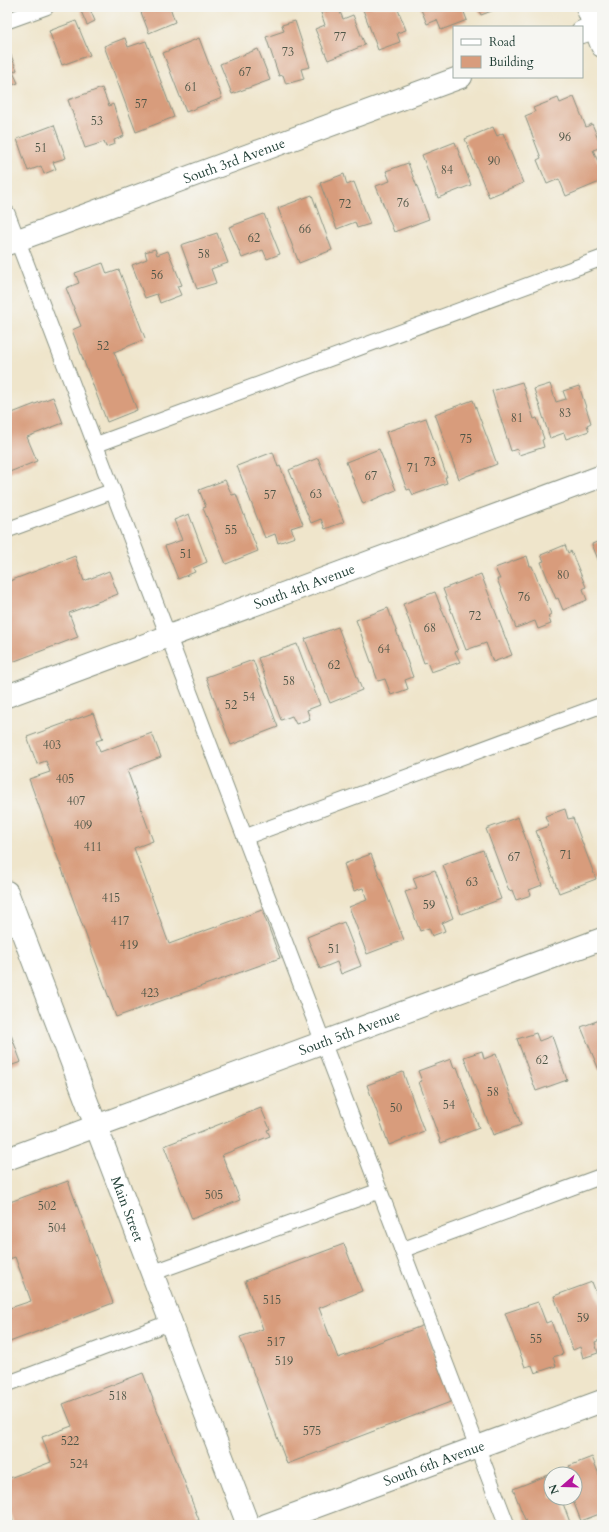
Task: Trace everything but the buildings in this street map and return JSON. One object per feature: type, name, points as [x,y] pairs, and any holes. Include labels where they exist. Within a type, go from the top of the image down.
[{"type":"street","points":[[587,7],[595,33]]},
{"type":"street","name":"South 3rd Avenue","points":[[12,242],[458,78]]},
{"type":"street","name":"South 4th Avenue","points":[[7,696],[602,476]]},
{"type":"street","name":"Main Street","points":[[7,892],[11,913],[96,1126],[248,1525]]},
{"type":"street","name":"South 5th Avenue","points":[[7,1159],[602,939]]},
{"type":"street","name":"South 6th Avenue","points":[[266,1525],[602,1401]]},
{"type":"lane","points":[[7,21],[46,7]]},
{"type":"lane","points":[[7,213],[12,242],[95,445],[507,1525]]},
{"type":"lane","points":[[95,445],[602,258]]},
{"type":"lane","points":[[7,530],[113,492]]},
{"type":"lane","points":[[245,837],[602,706]]},
{"type":"lane","points":[[402,1250],[602,1176]]},
{"type":"lane","points":[[152,1273],[379,1191]]},
{"type":"lane","points":[[7,1384],[171,1322]]}]
